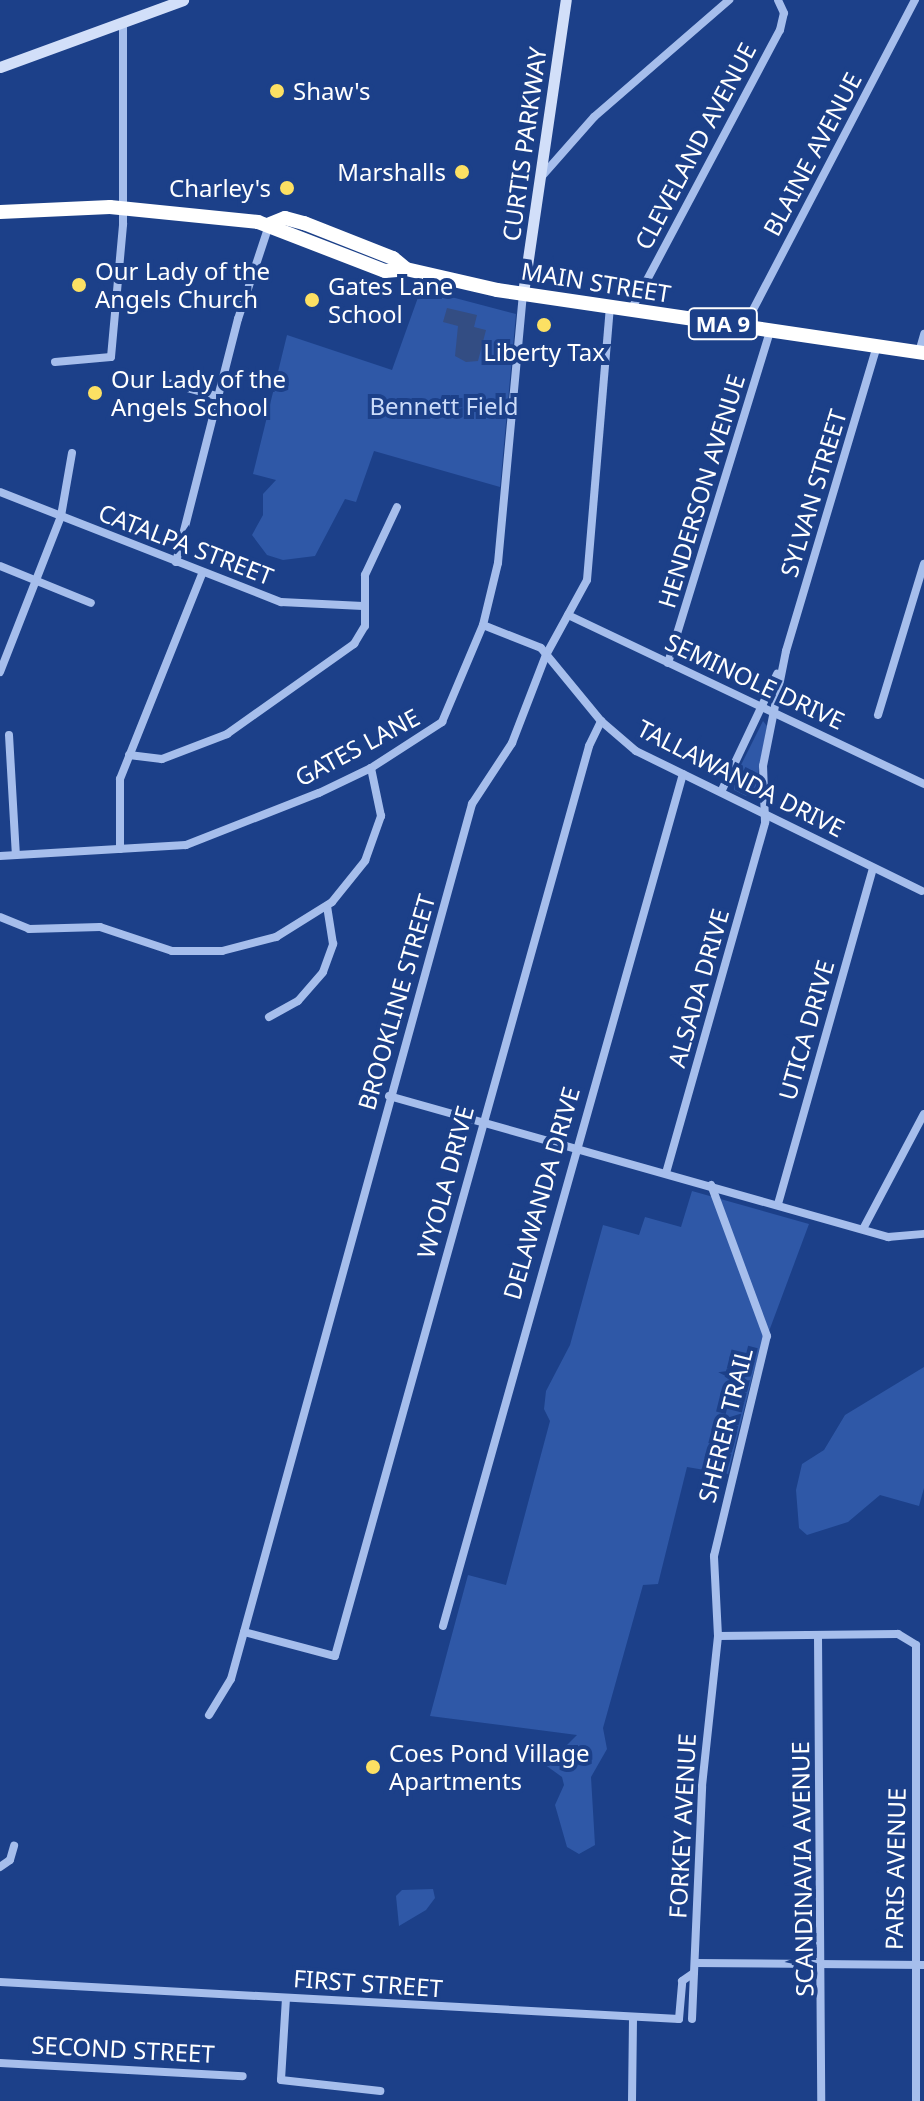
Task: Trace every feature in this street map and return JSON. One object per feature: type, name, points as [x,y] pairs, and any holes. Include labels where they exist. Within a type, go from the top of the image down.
[{"type":"highway","name":"MAIN STREET","points":[[0,212],[120,208],[270,224],[285,218],[393,258],[406,269],[523,293],[922,353]]},
{"type":"street","points":[[0,67],[183,0]]},
{"type":"street","name":"CURTIS PARKWAY","points":[[523,293],[566,0]]},
{"type":"street","points":[[542,176],[594,117],[729,0]]},
{"type":"street","name":"CLEVELAND AVENUE","points":[[631,310],[780,30],[784,13],[778,0]]},
{"type":"street","name":"BLAINE AVENUE","points":[[744,327],[915,0]]},
{"type":"street","points":[[55,362],[111,357],[120,208],[123,22]]},
{"type":"street","points":[[176,562],[217,396],[270,224]]},
{"type":"street","name":"GATES LANE","points":[[0,856],[186,845],[371,768],[445,719],[483,625],[500,545],[523,293]]},
{"type":"street","name":"BROOKLINE STREET","points":[[209,1715],[229,1684],[472,804],[512,743],[546,655],[587,580],[610,307]]},
{"type":"street","name":"HENDERSON AVENUE","points":[[668,663],[770,331]]},
{"type":"street","points":[[922,353],[924,334]]},
{"type":"street","name":"SYLVAN STREET","points":[[765,813],[763,766],[786,651],[877,346]]},
{"type":"street","points":[[165,382],[217,396]]},
{"type":"street","points":[[0,672],[61,516],[72,453]]},
{"type":"street","name":"CATALPA STREET","points":[[0,492],[292,604],[363,606]]},
{"type":"street","points":[[129,755],[168,758],[239,728],[360,638],[365,626],[365,575],[397,507]]},
{"type":"street","points":[[878,715],[924,564]]},
{"type":"street","points":[[0,566],[91,603]]},
{"type":"street","points":[[120,849],[119,783],[203,572]]},
{"type":"street","name":"SEMINOLE DRIVE","points":[[568,615],[924,784]]},
{"type":"street","name":"TALLAWANDA DRIVE","points":[[483,625],[541,648],[601,721],[636,751],[922,891]]},
{"type":"street","name":"SYLVAN STREET","points":[[721,792],[786,651]]},
{"type":"street","name":"WYOLA DRIVE","points":[[244,1632],[335,1656],[482,1121],[589,746],[601,721]]},
{"type":"street","points":[[9,735],[16,855]]},
{"type":"street","points":[[0,917],[20,928],[94,926],[172,951],[212,952],[276,937],[327,906],[357,873],[377,833],[381,810],[371,768]]},
{"type":"street","name":"DELAWANDA DRIVE","points":[[443,1626],[574,1148],[683,774]]},
{"type":"street","name":"ALSADA DRIVE","points":[[666,1173],[765,813]]},
{"type":"street","name":"UTICA DRIVE","points":[[778,1204],[873,868]]},
{"type":"street","points":[[269,1017],[304,995],[323,972],[333,944],[327,906]]},
{"type":"street","points":[[389,1096],[893,1238],[924,1234]]},
{"type":"street","points":[[863,1229],[924,1114]]},
{"type":"street","name":"SHERER TRAIL","points":[[711,1185],[767,1333],[715,1544],[718,1636]]},
{"type":"street","name":"PARIS AVENUE","points":[[818,1636],[898,1634],[912,1639],[919,1659],[912,1964],[918,2000],[916,2101]]},
{"type":"street","points":[[718,1636],[818,1636]]},
{"type":"street","name":"FORKEY AVENUE","points":[[692,2019],[702,1786],[718,1636]]},
{"type":"street","name":"SCANDINAVIA AVENUE","points":[[818,1636],[824,1965],[821,2101]]},
{"type":"street","points":[[0,1867],[10,1860],[14,1846]]},
{"type":"street","points":[[694,1968],[924,1965]]},
{"type":"street","name":"FIRST STREET","points":[[0,1982],[679,2019],[682,1981],[694,1968]]},
{"type":"street","points":[[286,1998],[281,2080],[380,2091]]},
{"type":"street","points":[[632,2101],[633,2017]]},
{"type":"street","name":"SECOND STREET","points":[[0,2063],[243,2076]]},
{"type":"green space","name":"Bennett Field","points":[[421,289],[516,314],[500,487],[374,451],[356,502],[345,499],[315,556],[283,560],[267,555],[252,535],[263,515],[263,494],[276,480],[253,474],[287,335],[392,370]]},
{"type":"green space","points":[[763,721],[767,726],[755,791],[746,796],[734,790],[735,777]]},
{"type":"green space","points":[[692,1191],[809,1224],[753,1374],[728,1474],[687,1467],[658,1584],[643,1585],[603,1728],[607,1749],[591,1777],[595,1845],[579,1854],[567,1847],[555,1805],[564,1785],[562,1777],[530,1754],[555,1757],[577,1735],[430,1716],[468,1575],[506,1585],[550,1421],[544,1409],[546,1391],[570,1345],[603,1225],[639,1235],[645,1217],[681,1227]]},
{"type":"green space","points":[[924,1367],[924,1488],[919,1506],[880,1495],[848,1522],[807,1535],[799,1528],[796,1490],[802,1464],[824,1450],[845,1415]]},
{"type":"green space","points":[[433,1889],[435,1898],[426,1910],[399,1926],[396,1896],[402,1890]]},
{"type":"shaded area","points":[[447,308],[477,315],[474,327],[486,330],[478,361],[466,362],[455,356],[458,326],[443,322]]},
{"type":"place","name":"Shaw's","points":[[277,91]]},
{"type":"place","name":"Marshalls","points":[[462,172]]},
{"type":"place","name":"Charley's","points":[[287,188]]},
{"type":"place","name":"Our Lady of the Angels Church","points":[[79,285]]},
{"type":"place","name":"Gates Lane School","points":[[312,300]]},
{"type":"place","name":"Liberty Tax","points":[[544,325]]},
{"type":"place","name":"Our Lady of the Angels School","points":[[95,393]]},
{"type":"place","name":"Coes Pond Village Apartments","points":[[373,1767]]}]
